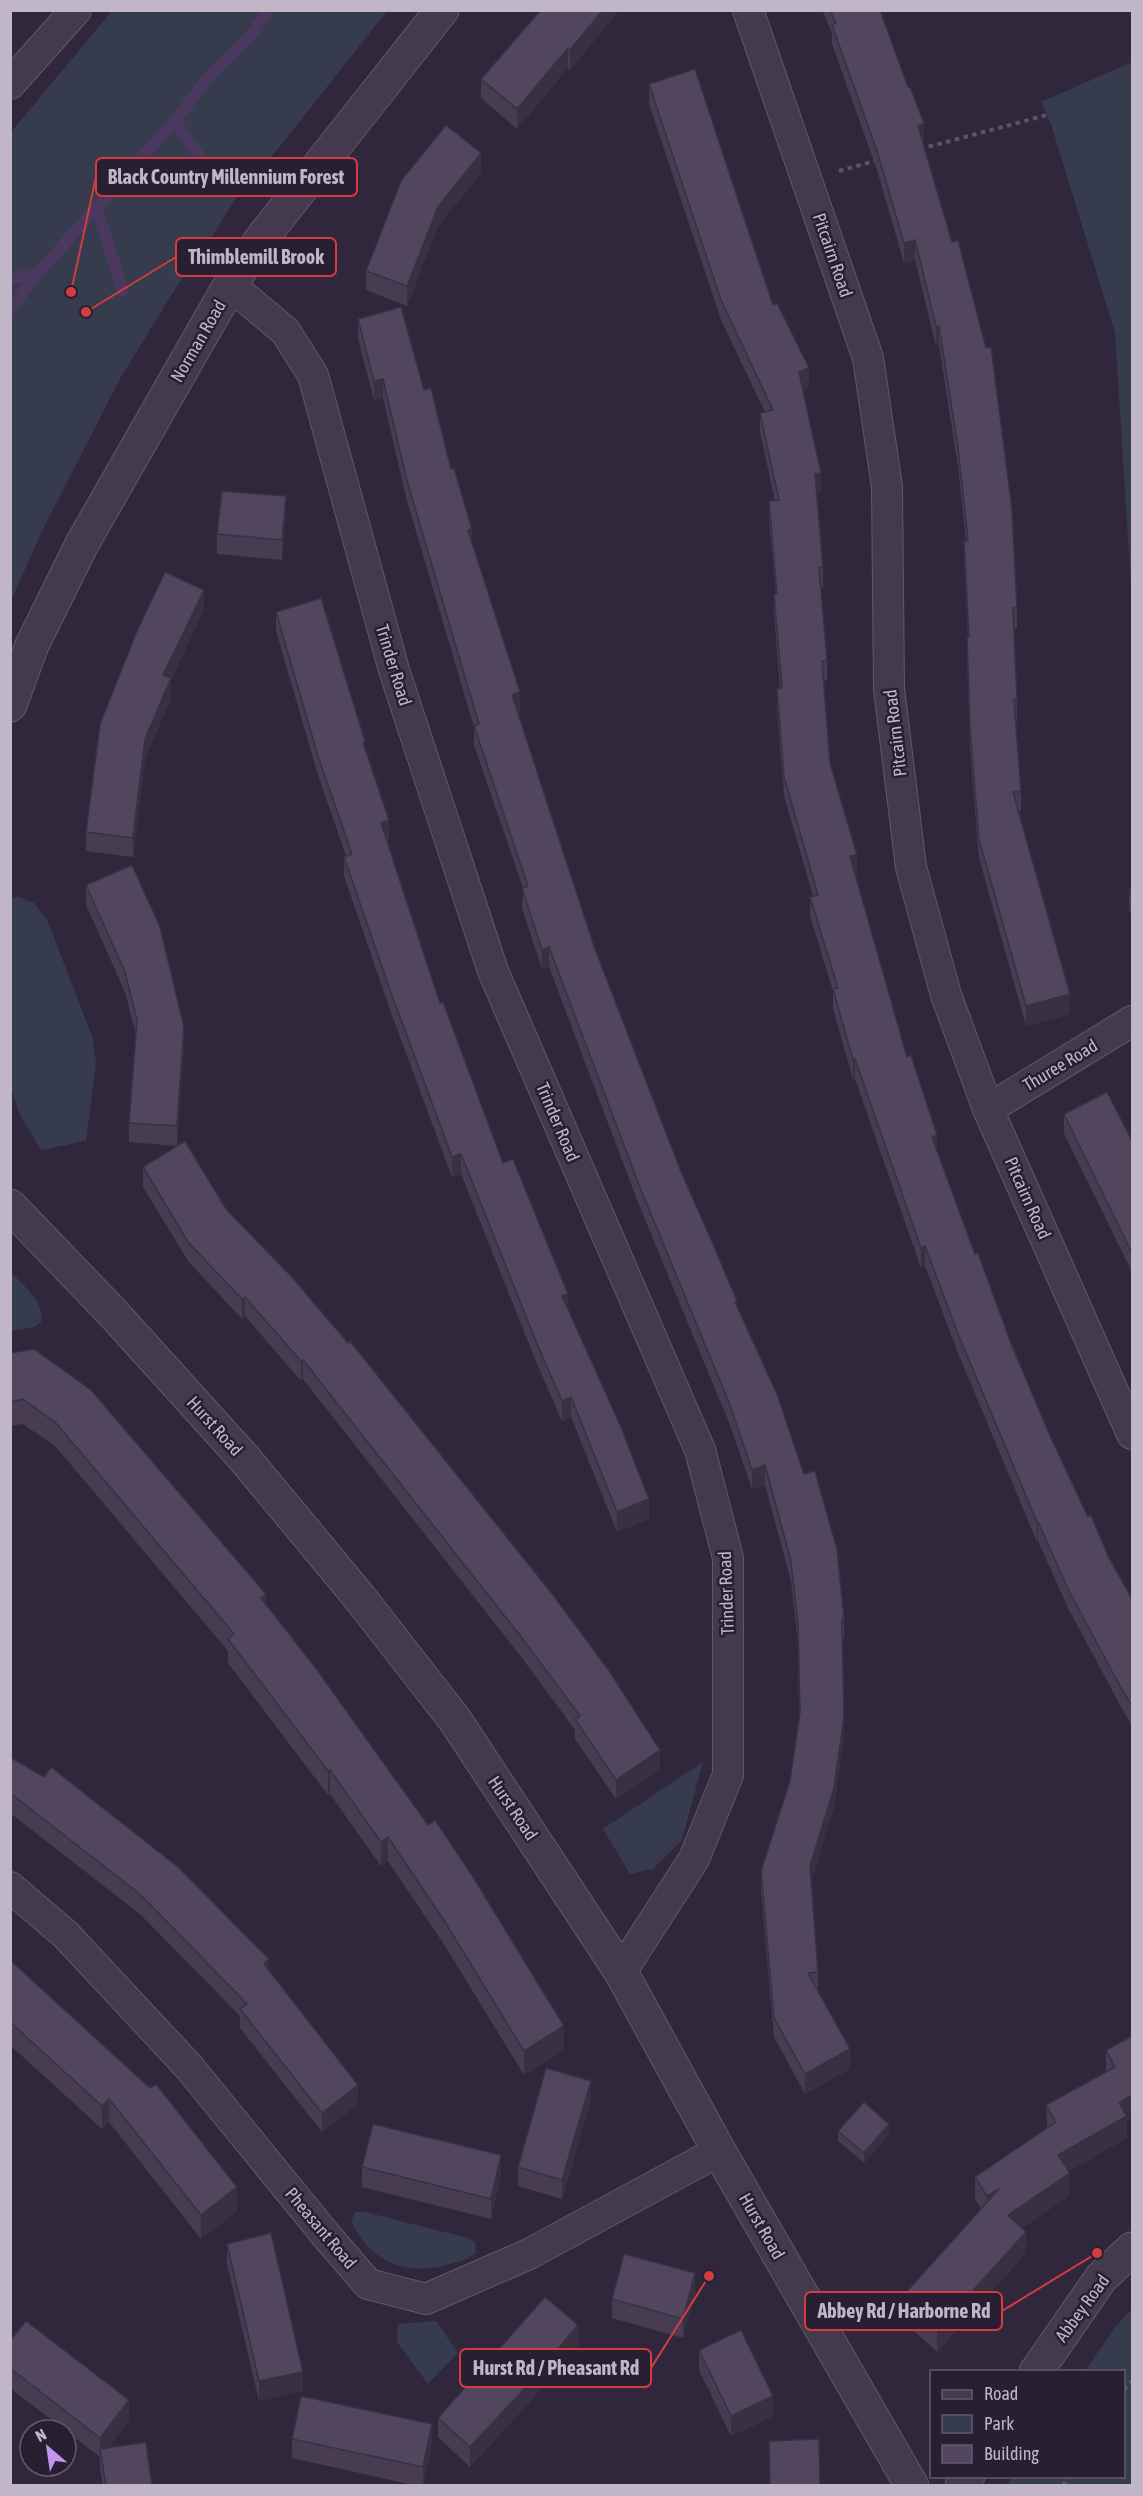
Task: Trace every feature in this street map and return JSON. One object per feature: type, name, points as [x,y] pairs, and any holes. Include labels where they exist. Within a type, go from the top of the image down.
[{"type":"street","points":[[10,84],[76,10]]},
{"type":"street","name":"Norman Road","points":[[10,705],[32,645],[82,544],[230,285],[262,238],[442,10]]},
{"type":"street","name":"Pitcairn Road","points":[[748,10],[868,358],[887,488],[889,689],[911,867],[946,996],[988,1109],[1132,1434]]},
{"type":"street","name":"Trinder Road","points":[[230,285],[285,331],[313,375],[394,670],[493,971],[700,1450],[728,1558],[728,1774],[694,1859],[621,1971]]},
{"type":"street","name":"Thuree Road","points":[[988,1109],[1132,1021]]},
{"type":"street","name":"Hurst Road","points":[[10,1206],[112,1312],[244,1458],[360,1598],[455,1720],[621,1971],[719,2151],[912,2486]]},
{"type":"street","name":"Pheasant Road","points":[[10,1887],[66,1935],[189,2067],[368,2284],[426,2299],[529,2254],[719,2151]]},
{"type":"street","name":"Abbey Road","points":[[1037,2370],[1101,2278],[1132,2249]]},
{"type":"path","points":[[910,152],[1047,115]]},
{"type":"path","points":[[807,180],[887,158]]},
{"type":"green space","points":[[112,11],[387,11],[282,144],[243,187],[177,286],[121,377],[42,531],[11,601],[11,132]]},
{"type":"green space","points":[[1132,62],[1132,602],[1115,333],[1051,124],[1041,102]]},
{"type":"green space","points":[[19,897],[34,903],[48,922],[92,1036],[96,1063],[86,1141],[41,1150],[19,1113],[11,1087],[10,898]]},
{"type":"green space","points":[[11,1272],[40,1307],[41,1322],[35,1327],[11,1331]]},
{"type":"green space","points":[[703,1762],[682,1840],[653,1869],[630,1874],[603,1829]]},
{"type":"green space","points":[[356,2212],[365,2212],[468,2238],[475,2242],[476,2253],[462,2261],[431,2268],[402,2267],[389,2262],[368,2246],[351,2221]]},
{"type":"green space","points":[[1132,2309],[1132,2485],[1007,2485],[1012,2478],[1125,2478],[1125,2370],[1086,2370],[1115,2327]]},
{"type":"green space","points":[[436,2321],[458,2353],[428,2384],[397,2342],[398,2324]]},
{"type":"building","points":[[541,10],[603,10],[517,109],[481,79]]},
{"type":"building","points":[[830,10],[880,10],[908,87],[910,87],[924,123],[918,126],[952,242],[958,240],[986,348],[991,347],[1012,509],[1017,608],[1013,608],[1017,700],[1014,700],[1021,792],[1013,792],[1070,994],[1026,1006],[979,839],[970,729],[967,637],[969,637],[964,541],[968,541],[958,447],[939,326],[936,326],[915,240],[904,243],[877,151],[832,25],[836,23]]},
{"type":"building","points":[[695,69],[773,305],[777,303],[809,368],[799,372],[821,473],[815,474],[823,567],[819,567],[827,660],[822,661],[830,763],[857,855],[850,856],[907,1057],[911,1055],[937,1135],[932,1137],[975,1254],[978,1253],[1012,1346],[1051,1438],[1088,1517],[1091,1515],[1109,1558],[1132,1599],[1132,1706],[1068,1589],[1037,1522],[958,1334],[925,1246],[921,1248],[855,1059],[853,1060],[833,989],[838,988],[810,897],[818,895],[784,777],[777,689],[782,688],[774,594],[777,594],[769,501],[779,500],[760,413],[773,410],[721,300],[649,84]]},
{"type":"building","points":[[446,125],[481,153],[438,207],[407,286],[366,271],[401,181]]},
{"type":"building","points":[[401,307],[424,390],[431,388],[451,469],[454,468],[472,529],[468,530],[520,692],[512,695],[595,949],[680,1169],[737,1301],[735,1302],[777,1394],[804,1474],[815,1471],[837,1549],[844,1618],[842,1619],[844,1717],[834,1788],[810,1866],[818,1972],[808,1973],[850,2049],[805,2074],[774,2018],[761,1871],[790,1781],[800,1712],[798,1624],[791,1561],[765,1465],[752,1470],[730,1405],[639,1185],[549,947],[542,950],[522,888],[528,886],[474,726],[479,724],[407,481],[383,379],[374,381],[358,319]]},
{"type":"building","points":[[222,491],[286,496],[282,540],[217,534]]},
{"type":"building","points":[[165,572],[204,590],[163,675],[171,678],[145,739],[133,838],[86,832],[100,724],[137,631]]},
{"type":"building","points":[[321,598],[365,741],[363,742],[389,820],[381,823],[440,1003],[443,1002],[503,1163],[513,1159],[568,1294],[562,1296],[621,1427],[649,1499],[617,1512],[571,1397],[562,1401],[537,1344],[461,1154],[452,1157],[344,857],[352,854],[318,756],[276,612]]},
{"type":"building","points":[[132,865],[160,927],[184,1027],[177,1126],[129,1123],[137,1020],[125,972],[86,885]]},
{"type":"building","points":[[1107,1092],[1132,1141],[1132,1253],[1064,1114]]},
{"type":"building","points":[[185,1141],[226,1209],[292,1277],[348,1343],[350,1341],[553,1595],[610,1672],[660,1750],[616,1780],[575,1719],[580,1716],[522,1638],[303,1360],[301,1361],[245,1297],[242,1299],[188,1242],[143,1167]]},
{"type":"building","points":[[34,1349],[91,1390],[266,1594],[261,1598],[315,1667],[428,1825],[435,1820],[473,1877],[564,2026],[524,2051],[445,1922],[388,1837],[381,1842],[330,1770],[328,1771],[228,1639],[234,1634],[56,1423],[23,1399],[10,1402],[10,1353]]},
{"type":"building","points":[[10,1757],[44,1777],[51,1767],[178,1867],[269,1959],[264,1964],[358,2085],[322,2113],[240,2009],[247,2004],[141,1895],[10,1793]]},
{"type":"building","points":[[10,1960],[150,2088],[156,2084],[237,2187],[201,2215],[109,2099],[102,2106],[10,2022]]},
{"type":"building","points":[[1132,2036],[1132,2095],[1119,2103],[1127,2116],[1058,2155],[1070,2173],[1008,2215],[1026,2232],[937,2330],[901,2298],[999,2189],[987,2196],[975,2177],[1056,2122],[1046,2105],[1115,2067],[1106,2050]]},
{"type":"building","points":[[546,2068],[591,2081],[562,2180],[518,2167]]},
{"type":"building","points":[[864,2102],[889,2124],[864,2153],[838,2131]]},
{"type":"building","points":[[373,2124],[501,2155],[491,2199],[362,2167]]},
{"type":"building","points":[[271,2233],[303,2372],[259,2381],[227,2244]]},
{"type":"building","points":[[624,2254],[695,2273],[683,2319],[612,2299]]},
{"type":"building","points":[[545,2297],[578,2325],[526,2387],[470,2447],[438,2418]]},
{"type":"building","points":[[26,2321],[129,2400],[100,2438],[78,2421],[78,2418],[74,2418],[10,2368],[10,2341]]},
{"type":"building","points":[[741,2330],[773,2396],[731,2416],[699,2350]]},
{"type":"building","points":[[301,2396],[432,2424],[423,2467],[292,2439]]},
{"type":"building","points":[[819,2439],[820,2486],[770,2486],[769,2441]]},
{"type":"building","points":[[146,2442],[152,2486],[106,2486],[100,2449]]},
{"type":"waterway","points":[[10,310],[38,273],[175,121],[211,74],[254,32],[267,10]]},
{"type":"waterway","points":[[175,121],[203,162]]},
{"type":"waterway","points":[[97,209],[123,291]]},
{"type":"waterway","points":[[10,279],[38,273]]},
{"type":"place","name":"Black Country Millennium Forest","points":[[71,292]]},
{"type":"place","name":"Thimblemill Brook","points":[[86,312]]},
{"type":"place","name":"Abbey Rd / Harborne Rd","points":[[1097,2253]]},
{"type":"place","name":"Hurst Rd / Pheasant Rd","points":[[709,2276]]}]
